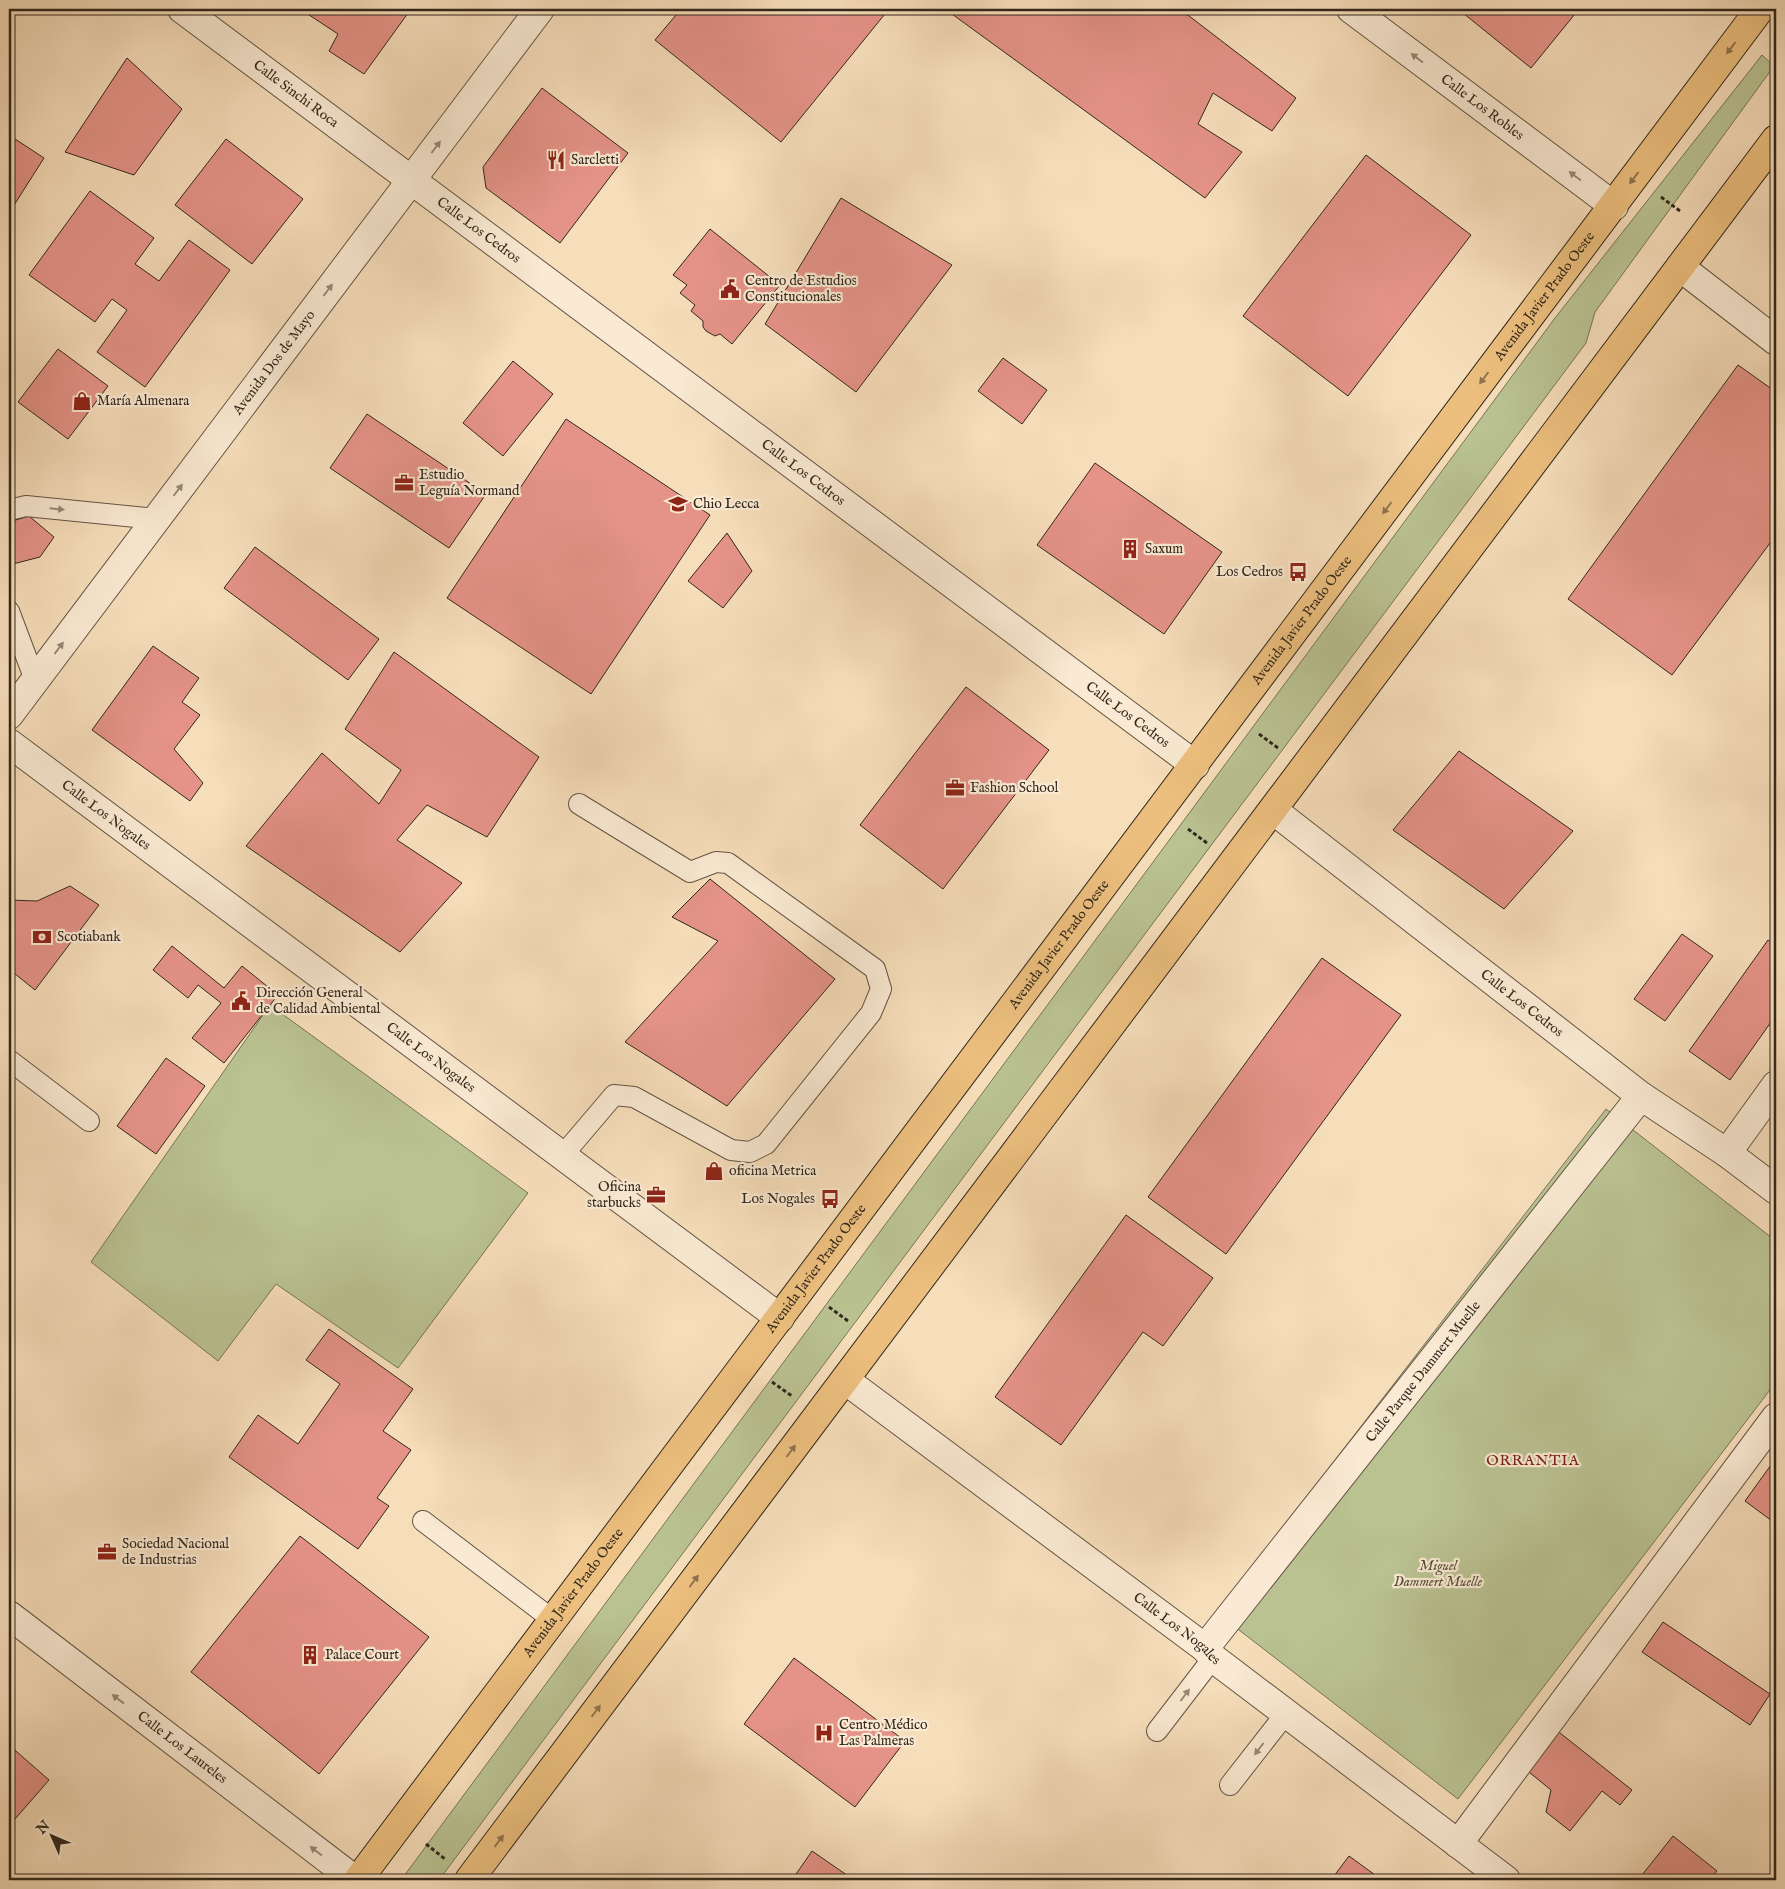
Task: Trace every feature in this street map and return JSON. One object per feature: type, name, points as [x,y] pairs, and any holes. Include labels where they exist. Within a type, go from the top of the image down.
[{"type":"main road","name":"Avenida Javier Prado Oeste","points":[[356,1880],[400,1824],[1762,9]]},
{"type":"main road","points":[[1762,9],[1776,18]]},
{"type":"main road","points":[[470,1879],[1776,140]]},
{"type":"street","name":"Calle Sinchi Roca","points":[[182,9],[410,181]]},
{"type":"street","name":"Avenida Dos de Mayo","points":[[9,715],[540,9]]},
{"type":"street","name":"Calle Los Robles","points":[[1351,9],[1614,206]]},
{"type":"street","name":"Calle Los Cedros","points":[[410,181],[1194,765]]},
{"type":"street","points":[[1680,267],[1776,341]]},
{"type":"street","name":"Calle Los Nogales","points":[[9,743],[780,1318]]},
{"type":"street","name":"Calle Los Cedros","points":[[1273,810],[1642,1096],[1727,1153],[1776,1190]]},
{"type":"street","points":[[1727,1153],[1776,1085]]},
{"type":"street","name":"Calle Parque Dammert Muelle","points":[[1209,1653],[1642,1096]]},
{"type":"street","name":"Calle Los Nogales","points":[[845,1380],[1287,1712],[1506,1880]]},
{"type":"street","points":[[1458,1844],[1776,1417]]},
{"type":"street","name":"Calle Los Laureles","points":[[9,1615],[356,1880]]},
{"type":"lane","points":[[9,510],[26,506],[156,519]]},
{"type":"lane","points":[[9,611],[35,680]]},
{"type":"lane","points":[[563,1155],[614,1095],[622,1094],[634,1097],[731,1150],[750,1152],[766,1144],[871,1013],[881,989],[875,969],[728,863],[716,862],[690,872],[579,804]]},
{"type":"lane","points":[[9,1060],[89,1121]]},
{"type":"lane","points":[[423,1521],[553,1620]]},
{"type":"lane","points":[[1157,1731],[1209,1653]]},
{"type":"lane","points":[[1230,1785],[1287,1712]]},
{"type":"path","points":[[1634,178],[1708,230]]},
{"type":"path","points":[[1233,713],[1304,768]]},
{"type":"path","points":[[1161,809],[1233,863]]},
{"type":"path","points":[[802,1288],[875,1340]]},
{"type":"path","points":[[746,1363],[819,1415]]},
{"type":"path","points":[[400,1824],[470,1879]]},
{"type":"green space","points":[[1762,55],[1774,66],[1595,312],[1586,343],[439,1880],[401,1880],[1555,318]]},
{"type":"green space","points":[[270,1005],[528,1193],[398,1368],[276,1284],[218,1361],[91,1262]]},
{"type":"green space","name":"Miguel Dammert Muelle","points":[[1606,1109],[1776,1241],[1776,1382],[1458,1799],[1217,1613]]},
{"type":"building","points":[[300,9],[411,9],[364,74],[329,51],[338,34]]},
{"type":"building","points":[[681,9],[889,9],[781,142],[655,40]]},
{"type":"building","points":[[945,9],[1180,9],[1296,98],[1272,131],[1213,93],[1198,124],[1242,152],[1205,198]]},
{"type":"building","points":[[1458,9],[1579,9],[1531,68]]},
{"type":"building","points":[[127,58],[182,109],[134,175],[65,152]]},
{"type":"building","name":"Sarcletti","points":[[542,88],[628,153],[560,243],[486,188],[483,167]]},
{"type":"building","points":[[9,135],[44,158],[9,213]]},
{"type":"building","points":[[226,139],[303,199],[252,264],[175,205]]},
{"type":"building","points":[[1366,155],[1471,235],[1348,396],[1243,316]]},
{"type":"building","points":[[90,191],[154,238],[135,264],[159,281],[189,240],[230,270],[145,387],[97,352],[127,310],[112,299],[95,322],[29,275]]},
{"type":"building","points":[[841,198],[952,265],[856,392],[765,324]]},
{"type":"building","name":"Centro de Estudios Constitucionales","points":[[710,229],[780,285],[732,344],[720,334],[715,336],[706,331],[703,327],[703,321],[691,311],[695,305],[680,293],[687,285],[673,275]]},
{"type":"building","points":[[58,349],[108,386],[68,439],[18,402]]},
{"type":"building","points":[[1003,358],[1047,390],[1022,424],[978,391]]},
{"type":"building","points":[[513,361],[553,394],[503,456],[463,423]]},
{"type":"building","points":[[1738,365],[1776,392],[1776,535],[1672,675],[1568,599]]},
{"type":"building","points":[[367,414],[486,494],[449,548],[330,468]]},
{"type":"building","points":[[566,419],[710,515],[591,694],[447,598]]},
{"type":"building","name":"Saxum","points":[[1095,463],[1222,552],[1164,634],[1037,545]]},
{"type":"building","points":[[29,516],[54,537],[40,557],[9,565],[9,522]]},
{"type":"building","points":[[727,533],[752,571],[723,608],[688,581]]},
{"type":"building","points":[[255,547],[379,639],[348,680],[224,588]]},
{"type":"building","points":[[153,646],[199,678],[182,702],[200,715],[174,749],[203,783],[190,801],[92,730]]},
{"type":"building","points":[[394,652],[539,757],[487,837],[427,805],[397,840],[462,883],[400,952],[246,846],[322,753],[379,804],[401,770],[345,729]]},
{"type":"building","name":"Fashion School","points":[[966,687],[1049,750],[943,889],[860,825]]},
{"type":"building","points":[[1459,751],[1573,831],[1504,909],[1393,830]]},
{"type":"building","points":[[710,879],[835,979],[727,1106],[625,1042],[718,941],[672,917]]},
{"type":"building","name":"Scotiabank","points":[[70,886],[99,905],[35,990],[9,969],[9,900],[37,901]]},
{"type":"building","points":[[1682,934],[1713,956],[1665,1021],[1634,999]]},
{"type":"building","points":[[1768,940],[1776,946],[1776,1015],[1730,1080],[1689,1051]]},
{"type":"building","points":[[172,946],[224,988],[242,966],[278,995],[224,1063],[192,1038],[221,1003],[198,985],[188,998],[153,970]]},
{"type":"building","points":[[1322,958],[1401,1015],[1226,1254],[1148,1197]]},
{"type":"building","points":[[166,1058],[205,1086],[156,1154],[117,1126]]},
{"type":"building","points":[[1126,1215],[1213,1278],[1163,1346],[1143,1332],[1061,1445],[995,1397]]},
{"type":"building","points":[[329,1329],[413,1389],[383,1431],[411,1450],[377,1498],[389,1506],[358,1549],[229,1457],[258,1415],[298,1444],[340,1384],[306,1360]]},
{"type":"building","points":[[1776,1458],[1776,1524],[1745,1501]]},
{"type":"building","name":"Palace Court","points":[[300,1536],[429,1637],[319,1774],[191,1672]]},
{"type":"building","points":[[1663,1622],[1770,1694],[1750,1725],[1642,1652]]},
{"type":"building","name":"Centro Médico Las Palmeras","points":[[794,1658],[905,1741],[855,1807],[744,1724]]},
{"type":"building","points":[[1555,1729],[1632,1790],[1620,1805],[1602,1791],[1570,1831],[1546,1812],[1551,1790],[1524,1768]]},
{"type":"building","points":[[9,1745],[49,1780],[9,1826]]},
{"type":"building","points":[[1673,1836],[1717,1871],[1709,1880],[1638,1880]]},
{"type":"building","points":[[812,1851],[854,1880],[792,1880]]},
{"type":"building","points":[[1349,1856],[1382,1880],[1331,1880]]},
{"type":"place","name":"Sarcletti","points":[[556,160]]},
{"type":"place","name":"Centro de Estudios Constitucionales","points":[[730,289]]},
{"type":"place","name":"María Almenara","points":[[82,401]]},
{"type":"place","name":"Estudio Leguía Normand","points":[[404,483]]},
{"type":"place","name":"Chio Lecca","points":[[678,504]]},
{"type":"place","name":"Saxum","points":[[1130,549]]},
{"type":"place","name":"Los Cedros","points":[[1298,572]]},
{"type":"place","name":"Fashion School","points":[[955,788]]},
{"type":"place","name":"Scotiabank","points":[[42,937]]},
{"type":"place","name":"Dirección General de Calidad Ambiental","points":[[241,1001]]},
{"type":"place","name":"oficina Metrica","points":[[714,1171]]},
{"type":"place","name":"Oficina starbucks","points":[[656,1195]]},
{"type":"place","name":"Los Nogales","points":[[830,1199]]},
{"type":"place","name":"Sociedad Nacional de Industrias","points":[[107,1552]]},
{"type":"place","name":"Palace Court","points":[[310,1655]]},
{"type":"place","name":"Centro Médico Las Palmeras","points":[[824,1733]]},
{"type":"district","name":"ORRANTIA","points":[[1533,1460]]}]
